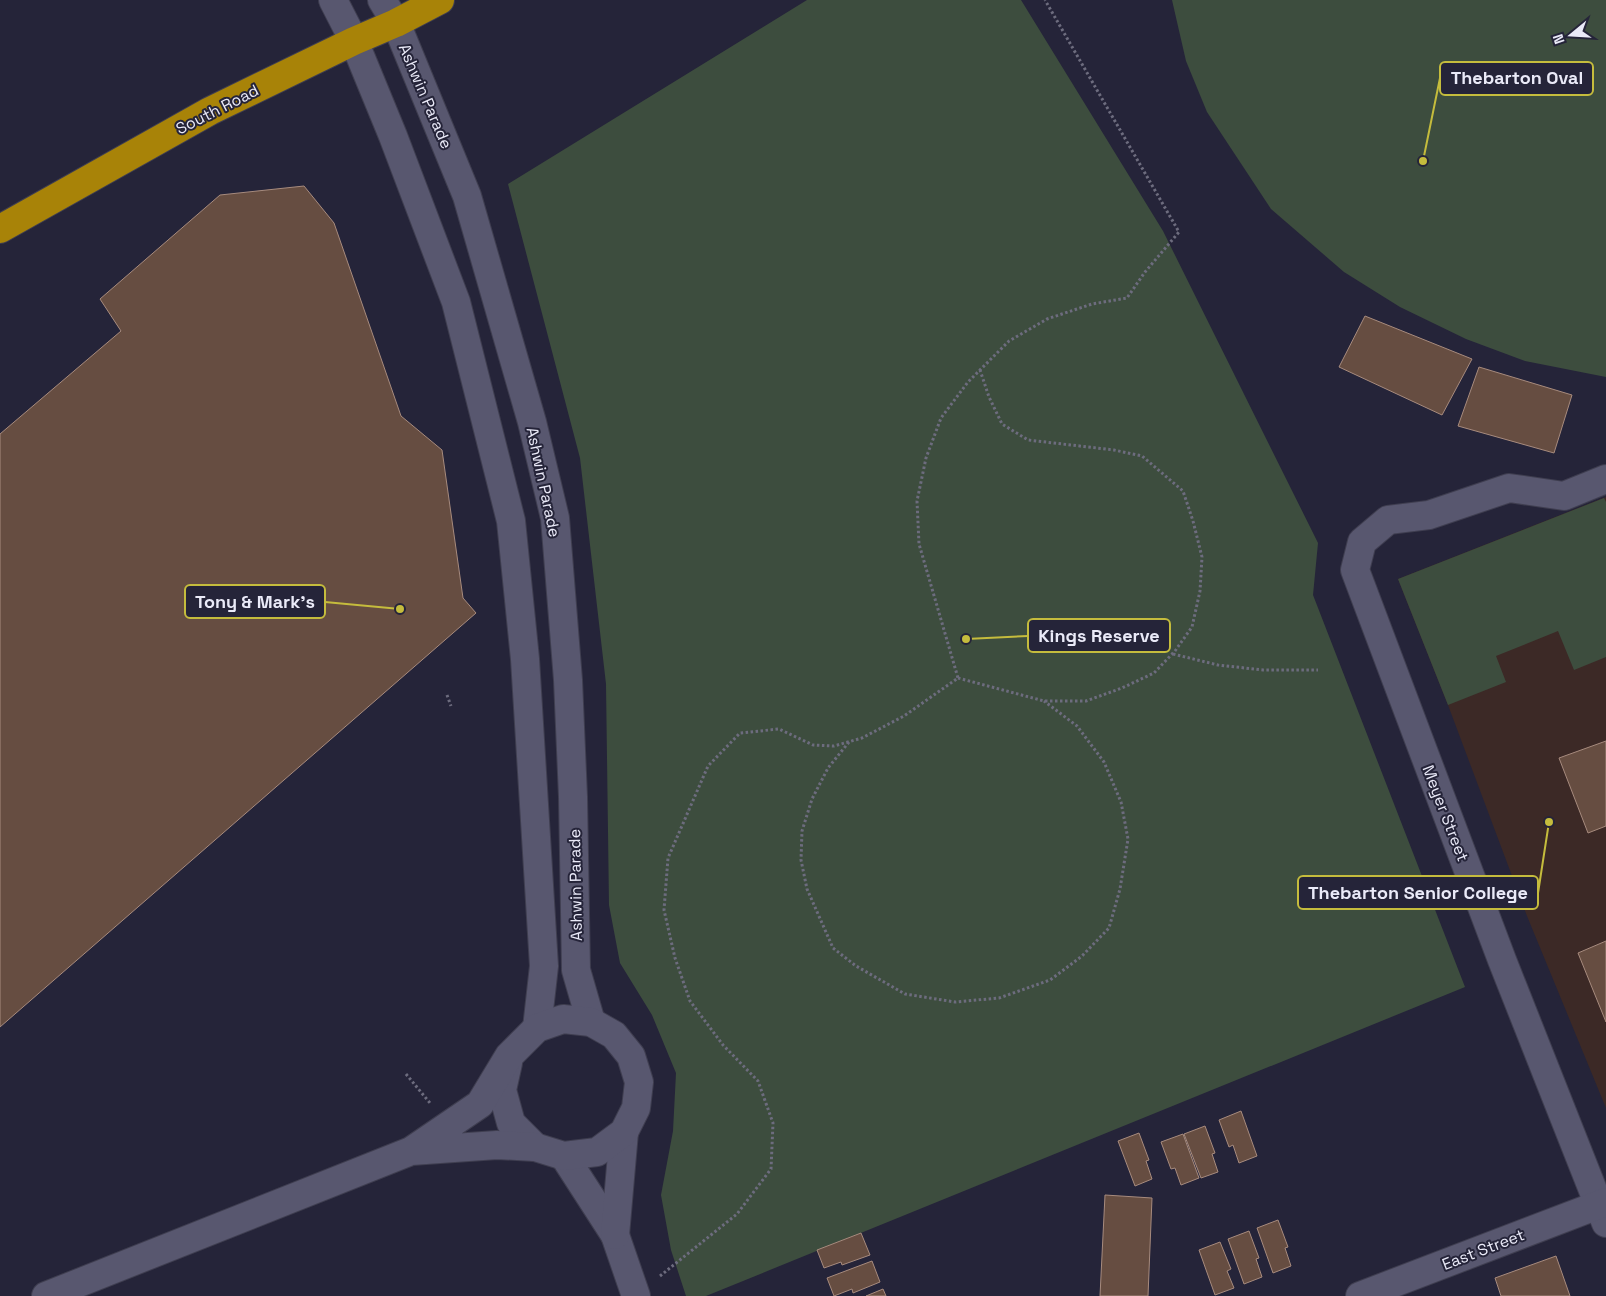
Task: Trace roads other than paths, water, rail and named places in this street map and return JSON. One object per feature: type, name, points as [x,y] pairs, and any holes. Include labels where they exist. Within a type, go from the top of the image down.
[{"type":"highway","name":"South Road","points":[[0,229],[210,111],[396,24],[440,0]]},
{"type":"street","name":"Ashwin Parade","points":[[333,0],[354,42],[393,136],[456,302],[511,521],[525,650],[544,966],[537,1028]]},
{"type":"street","name":"Ashwin Parade","points":[[382,0],[396,24],[468,196],[532,422],[555,518],[568,690],[573,797],[576,970],[591,1022]]},
{"type":"street","name":"Meyer Street","points":[[1604,1210],[1502,960],[1355,570],[1362,542],[1388,520],[1429,515],[1509,488],[1564,496],[1606,479]]},
{"type":"street","points":[[46,1296],[411,1151],[480,1104],[509,1056],[537,1028],[563,1019],[591,1022],[614,1035],[632,1056],[639,1082],[636,1108],[624,1132],[615,1235]]},
{"type":"street","points":[[509,1056],[502,1090],[511,1123],[535,1147]]},
{"type":"street","points":[[411,1151],[497,1145],[535,1147],[564,1156],[597,1152],[624,1132]]},
{"type":"street","points":[[564,1156],[615,1235],[636,1295]]},
{"type":"street","name":"East Street","points":[[1360,1296],[1604,1210]]},
{"type":"place","name":"Thebarton Oval","points":[[1423,161]]},
{"type":"place","name":"Tony & Mark's","points":[[400,609]]},
{"type":"place","name":"Kings Reserve","points":[[966,639]]},
{"type":"place","name":"Thebarton Senior College","points":[[1549,822]]}]
